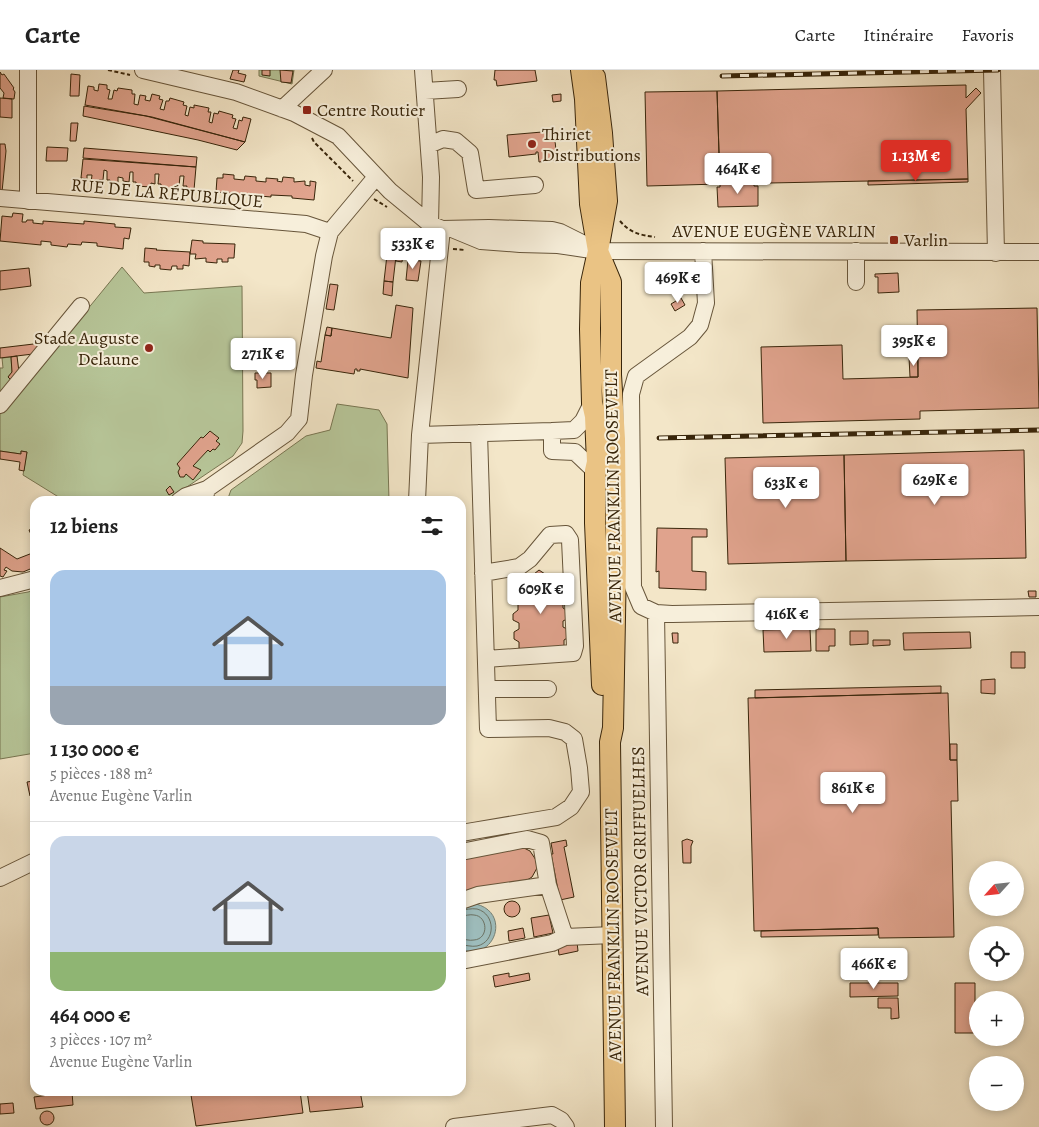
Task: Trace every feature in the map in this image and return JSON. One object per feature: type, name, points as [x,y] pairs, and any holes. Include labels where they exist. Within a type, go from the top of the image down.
[{"type":"main road","name":"AVENUE FRANKLIN ROOSEVELT","points":[[581,70],[585,99],[585,132],[590,204],[598,251],[611,282],[611,374],[615,439],[616,572],[613,728],[610,742],[615,1127]]},
{"type":"main road","name":"AVENUE FRANKLIN ROOSEVELT","points":[[594,70],[602,133],[607,201],[591,283],[592,403],[595,416],[597,462],[595,471],[594,523],[605,728],[610,742]]},
{"type":"street","points":[[28,70],[28,201]]},
{"type":"street","points":[[282,109],[324,70]]},
{"type":"street","points":[[417,496],[420,435],[440,248],[435,228],[423,70]]},
{"type":"street","points":[[992,70],[996,253]]},
{"type":"street","points":[[140,73],[236,92],[294,113],[338,136],[390,191],[435,228],[552,230],[560,232],[598,251]]},
{"type":"street","points":[[425,91],[458,88]]},
{"type":"street","points":[[429,145],[443,139],[456,141],[470,153],[476,190],[535,185]]},
{"type":"street","points":[[186,496],[206,495],[287,433],[299,419],[304,375],[324,256],[330,232],[376,177]]},
{"type":"street","name":"RUE DE LA RÉPUBLIQUE","points":[[0,198],[306,224],[330,232]]},
{"type":"street","name":"AVENUE EUGÈNE VARLIN","points":[[598,251],[1039,252]]},
{"type":"street","points":[[703,251],[706,303],[700,325],[690,337],[636,376],[631,394],[633,587],[641,606],[656,613],[682,614],[1039,606]]},
{"type":"street","points":[[856,251],[856,282]]},
{"type":"street","points":[[0,404],[81,306]]},
{"type":"street","points":[[420,435],[574,430],[583,421],[592,403]]},
{"type":"street","points":[[552,432],[552,451],[575,452],[595,471]]},
{"type":"street","points":[[466,832],[556,817],[572,807],[581,792],[574,739],[565,732],[549,728],[488,729],[479,433]]},
{"type":"street","points":[[483,573],[519,567],[530,558],[550,535],[566,534],[570,540],[575,646],[573,653],[486,659]]},
{"type":"street","points":[[0,588],[30,580]]},
{"type":"street","name":"AVENUE VICTOR GRIFFUELHES","points":[[656,613],[664,1127]]},
{"type":"street","points":[[487,689],[548,688]]},
{"type":"street","points":[[466,851],[527,839],[541,843],[548,885],[565,937]]},
{"type":"street","points":[[0,878],[30,863]]},
{"type":"street","points":[[466,899],[478,895],[548,885]]},
{"type":"street","points":[[466,960],[552,943],[565,937],[613,935]]},
{"type":"street","points":[[454,1127],[552,1115],[561,1120],[566,1127]]},
{"type":"path","points":[[108,70],[140,73]]},
{"type":"path","points":[[312,136],[314,142],[363,191],[391,210]]},
{"type":"path","points":[[616,216],[631,232],[664,237]]},
{"type":"path","points":[[435,228],[420,237],[433,248],[440,248]]},
{"type":"green space","points":[[259,70],[294,70],[292,84],[259,76]]},
{"type":"green space","name":"Stade Auguste Delaune","points":[[122,267],[144,293],[242,286],[242,443],[233,456],[173,496],[57,496],[23,475],[27,452],[21,451],[21,454],[0,451],[0,414]]},
{"type":"green space","points":[[11,357],[12,372],[8,377],[12,381],[0,394],[0,368],[3,368],[2,358]]},
{"type":"green space","points":[[337,404],[379,410],[387,424],[389,496],[229,496],[231,490],[306,436],[330,430]]},
{"type":"green space","points":[[30,591],[30,754],[0,759],[0,597]]},
{"type":"water","points":[[476,904],[487,909],[493,917],[496,926],[494,935],[490,943],[482,949],[473,951],[466,950],[466,905]]},
{"type":"building","points":[[233,70],[239,70],[238,73],[246,75],[244,82],[230,79]]},
{"type":"building","points":[[262,70],[270,70],[270,76],[262,75]]},
{"type":"building","points":[[280,70],[293,71],[291,83],[281,82]]},
{"type":"building","points":[[495,70],[535,70],[537,81],[497,86],[496,80],[494,80]]},
{"type":"building","points":[[0,72],[2,75],[4,74],[14,88],[14,99],[3,98],[4,93],[0,88]]},
{"type":"building","points":[[71,74],[80,75],[79,96],[70,96]]},
{"type":"building","points":[[99,84],[107,85],[107,89],[110,90],[108,99],[112,99],[114,90],[117,91],[118,88],[132,90],[132,94],[135,94],[134,104],[138,105],[140,95],[146,96],[145,100],[150,101],[152,94],[160,96],[159,99],[163,100],[160,109],[164,110],[166,101],[169,101],[170,98],[184,102],[183,105],[187,106],[185,115],[188,116],[190,107],[194,108],[194,105],[209,108],[208,112],[211,112],[209,122],[212,123],[214,113],[218,114],[219,111],[233,115],[232,118],[236,119],[233,128],[237,129],[239,120],[242,121],[243,117],[251,119],[245,142],[152,117],[85,105],[88,86],[94,87],[94,90],[98,91]]},
{"type":"building","points":[[966,85],[966,98],[976,88],[981,93],[966,109],[968,179],[720,184],[717,91]]},
{"type":"building","points":[[717,91],[720,184],[647,186],[645,92]]},
{"type":"building","points":[[561,94],[561,101],[553,102],[552,95]]},
{"type":"building","points":[[0,98],[12,99],[12,118],[0,117]]},
{"type":"building","points":[[84,106],[146,116],[245,142],[237,150],[83,116]]},
{"type":"building","points":[[71,123],[78,123],[76,141],[70,141]]},
{"type":"building","name":"Thiriet Distributions","points":[[554,131],[557,160],[539,162],[538,152],[536,154],[509,157],[507,135]]},
{"type":"building","points":[[0,144],[5,144],[6,151],[2,192],[0,192]]},
{"type":"building","points":[[47,147],[68,148],[67,161],[46,161]]},
{"type":"building","points":[[84,148],[197,157],[196,167],[83,158]]},
{"type":"building","points":[[83,159],[196,167],[194,190],[186,190],[187,186],[183,186],[184,176],[180,176],[179,186],[176,186],[176,189],[161,188],[161,184],[158,184],[159,174],[155,174],[155,184],[151,183],[151,187],[136,186],[136,182],[133,182],[133,172],[130,172],[129,182],[123,181],[123,178],[118,177],[118,185],[110,184],[110,180],[107,180],[107,171],[104,170],[103,180],[99,180],[99,183],[91,183],[92,175],[87,175],[87,179],[81,178]]},
{"type":"building","points":[[223,174],[234,175],[234,179],[244,180],[245,176],[256,177],[256,181],[266,182],[266,178],[278,179],[277,181],[282,182],[283,177],[294,178],[294,182],[305,181],[305,185],[310,186],[310,181],[316,182],[314,200],[292,198],[292,196],[271,195],[271,197],[216,192],[217,178],[223,178]]},
{"type":"building","points":[[968,179],[968,182],[868,185],[868,181]]},
{"type":"building","points":[[720,184],[754,184],[754,186],[758,186],[758,206],[718,207],[717,187],[720,187]]},
{"type":"building","points":[[13,213],[23,214],[22,222],[33,220],[33,223],[43,224],[43,221],[84,224],[84,221],[115,224],[115,227],[131,228],[129,239],[124,238],[123,249],[97,246],[97,243],[82,242],[81,245],[68,244],[67,247],[51,245],[51,242],[41,241],[41,245],[0,241],[2,216],[12,217]]},
{"type":"building","points":[[192,240],[203,241],[203,243],[235,244],[234,258],[228,258],[228,262],[222,262],[222,259],[217,259],[217,263],[206,262],[206,258],[195,259],[196,254],[190,254]]},
{"type":"building","points":[[145,248],[190,252],[189,266],[183,265],[183,269],[177,269],[177,266],[172,266],[171,270],[160,269],[160,265],[155,265],[155,267],[149,266],[149,262],[144,262]]},
{"type":"building","points":[[396,253],[403,254],[402,262],[396,261]]},
{"type":"building","points":[[387,255],[396,256],[393,282],[384,281]]},
{"type":"building","points":[[408,260],[421,261],[418,281],[406,280]]},
{"type":"building","points":[[29,268],[31,286],[0,290],[0,271]]},
{"type":"building","points":[[898,273],[899,292],[878,293],[878,277],[875,277],[875,274]]},
{"type":"building","points":[[384,281],[393,282],[392,296],[383,294]]},
{"type":"building","points":[[330,284],[338,285],[334,310],[326,309]]},
{"type":"building","points":[[681,298],[685,305],[675,311],[671,304]]},
{"type":"building","points":[[396,305],[413,308],[408,378],[360,369],[360,371],[357,371],[355,369],[354,374],[316,368],[317,361],[321,362],[325,335],[331,336],[332,328],[391,338]]},
{"type":"building","points":[[1037,308],[1039,408],[920,411],[920,419],[763,423],[761,347],[842,345],[843,379],[918,377],[917,310]]},
{"type":"building","points":[[327,327],[332,328],[331,336],[325,335]]},
{"type":"building","points":[[42,343],[33,354],[0,358],[0,348]]},
{"type":"building","points":[[17,356],[19,372],[12,381],[8,377],[12,372],[11,357]]},
{"type":"building","points":[[909,357],[918,357],[918,377],[910,377]]},
{"type":"building","points":[[255,373],[271,373],[271,387],[257,388]]},
{"type":"building","points":[[210,431],[219,438],[216,441],[220,444],[215,450],[213,449],[210,452],[208,450],[193,466],[201,470],[193,480],[186,474],[184,477],[180,477],[178,472],[180,468],[177,464],[201,437],[203,438]]},
{"type":"building","points":[[1024,450],[1026,558],[846,561],[844,455]]},
{"type":"building","points":[[0,451],[21,454],[21,451],[27,452],[24,471],[19,470],[20,462],[0,459]]},
{"type":"building","points":[[844,455],[846,561],[728,564],[725,458]]},
{"type":"building","points":[[170,486],[174,492],[169,495],[166,490]]},
{"type":"building","points":[[657,528],[707,529],[707,537],[692,537],[692,571],[706,572],[706,590],[659,588],[659,571],[656,572]]},
{"type":"building","points":[[0,548],[17,559],[30,554],[30,569],[23,572],[12,571],[6,567],[4,570],[7,571],[3,577],[0,576]]},
{"type":"building","points":[[539,570],[545,574],[545,580],[551,583],[556,580],[562,583],[562,589],[568,592],[568,599],[563,602],[563,608],[568,611],[569,618],[563,621],[563,627],[569,630],[569,637],[564,640],[564,646],[525,651],[519,648],[519,642],[514,639],[514,632],[519,629],[519,623],[513,620],[513,614],[518,610],[518,604],[513,601],[513,595],[518,591],[524,594],[529,590],[529,584],[534,581],[534,574]]},
{"type":"building","points":[[1028,591],[1036,591],[1036,597],[1029,597]]},
{"type":"building","points":[[810,629],[811,651],[764,652],[763,630]]},
{"type":"building","points":[[816,629],[835,629],[835,646],[829,646],[829,651],[816,651]]},
{"type":"building","points":[[850,631],[868,631],[868,644],[850,645]]},
{"type":"building","points":[[970,632],[971,648],[904,650],[903,633]]},
{"type":"building","points":[[672,633],[678,633],[678,643],[673,643]]},
{"type":"building","points":[[873,640],[890,640],[890,645],[873,646]]},
{"type":"building","points":[[1011,652],[1025,652],[1025,668],[1011,668]]},
{"type":"building","points":[[995,679],[995,694],[981,693],[981,680]]},
{"type":"building","points":[[941,686],[941,693],[755,698],[755,690]]},
{"type":"building","points":[[948,693],[950,760],[957,760],[958,801],[951,801],[954,937],[879,938],[878,928],[754,931],[748,698]]},
{"type":"building","points":[[950,744],[957,744],[957,760],[950,760]]},
{"type":"building","points":[[27,782],[30,782],[30,796]]},
{"type":"building","points":[[687,839],[693,841],[691,846],[691,863],[683,863],[682,841]]},
{"type":"building","points":[[566,840],[567,846],[564,847],[574,897],[560,900],[551,854],[553,854],[551,843]]},
{"type":"building","points":[[522,847],[530,851],[536,860],[537,868],[532,877],[524,882],[466,893],[466,855]]},
{"type":"building","points":[[512,901],[520,909],[512,917],[504,909]]},
{"type":"building","points":[[549,915],[553,933],[534,937],[531,918]]},
{"type":"building","points":[[523,928],[525,938],[509,941],[508,931]]},
{"type":"building","points":[[878,928],[878,935],[761,937],[761,931]]},
{"type":"building","points":[[577,942],[578,951],[559,955],[558,946]]},
{"type":"building","points":[[509,973],[509,977],[529,973],[530,980],[495,987],[493,976]]},
{"type":"building","points":[[850,983],[898,983],[898,996],[850,997]]},
{"type":"building","points":[[955,983],[975,983],[975,991],[969,991],[969,1033],[955,1033]]},
{"type":"building","points":[[878,998],[898,998],[899,1018],[891,1019],[891,1008],[878,1008]]},
{"type":"building","points":[[72,1096],[73,1105],[36,1109],[34,1097]]},
{"type":"building","points":[[191,1096],[301,1096],[303,1113],[196,1126]]},
{"type":"building","points":[[308,1096],[361,1096],[363,1107],[310,1112]]},
{"type":"building","points":[[13,1103],[14,1113],[0,1114],[0,1104]]},
{"type":"building","points":[[47,1111],[52,1113],[54,1118],[52,1123],[47,1125],[42,1123],[40,1118],[42,1113]]},
{"type":"railway","points":[[722,76],[998,70]]},
{"type":"railway","points":[[659,438],[1039,430]]},
{"type":"place","name":"Centre Routier","points":[[307,110]]},
{"type":"place","name":"Thiriet Distributions","points":[[532,144]]},
{"type":"place","name":"Varlin","points":[[894,240]]},
{"type":"place","name":"Stade Auguste Delaune","points":[[149,348]]}]
